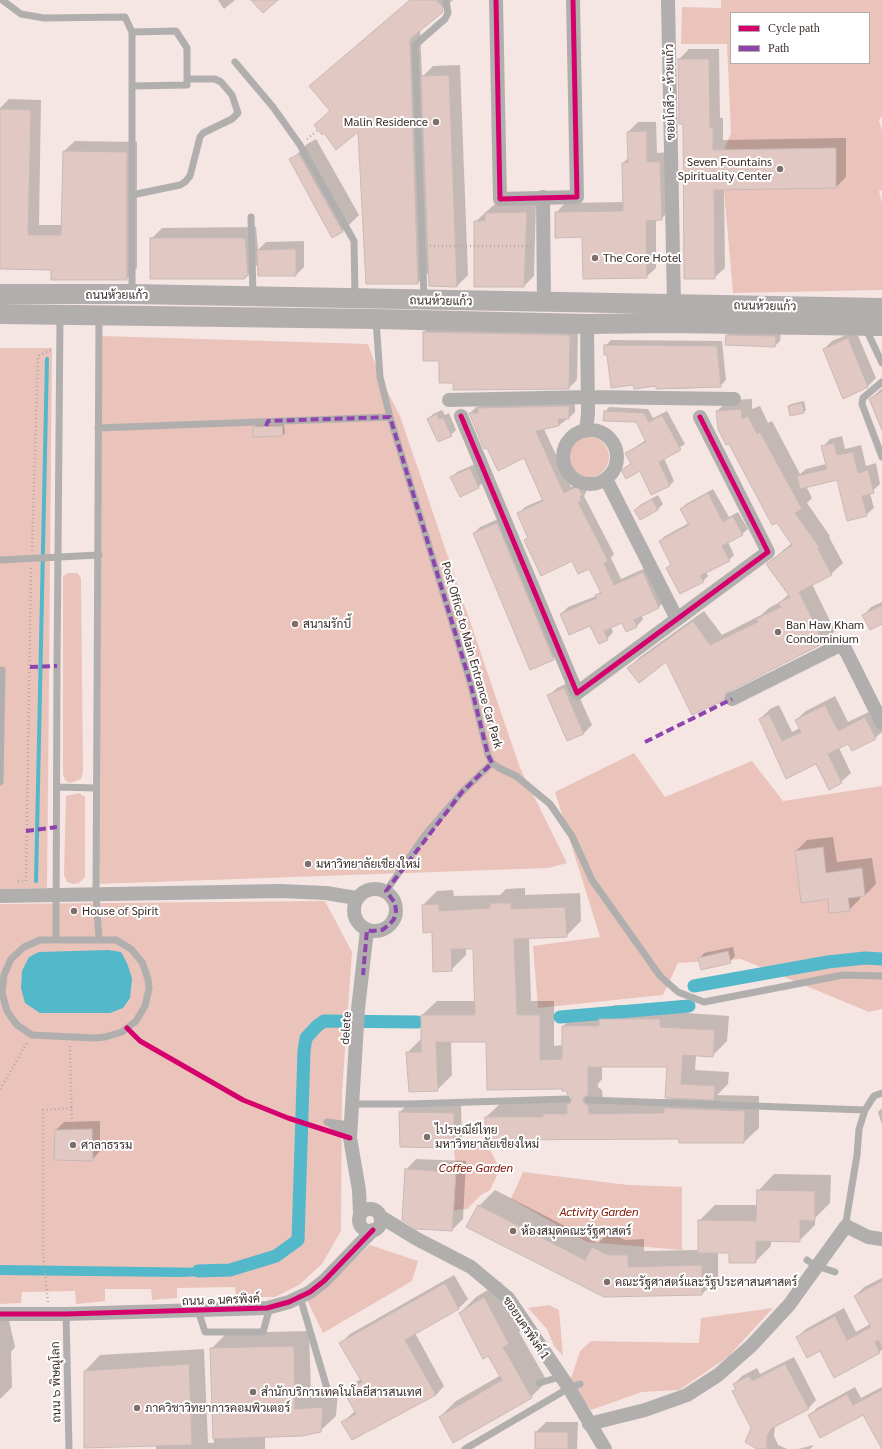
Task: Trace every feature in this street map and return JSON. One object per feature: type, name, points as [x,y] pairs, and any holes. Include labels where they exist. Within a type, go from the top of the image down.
[{"type":"main road","name":"ถนนห้วยแก้ว","points":[[0,294],[132,294],[253,298],[544,303],[674,314],[873,326]]},
{"type":"main road","points":[[60,294],[60,315]]},
{"type":"main road","points":[[99,294],[99,315]]},
{"type":"main road","name":"ถนนห้วยแก้ว","points":[[0,314],[376,319],[587,324],[674,314],[882,308]]},
{"type":"street","points":[[496,0],[500,198],[577,197],[573,0]]},
{"type":"street","name":"ซอยโกสึว - ห้วยแก้ว","points":[[668,0],[674,314]]},
{"type":"street","points":[[543,197],[544,303]]},
{"type":"street","points":[[586,431],[588,397],[587,324]]},
{"type":"street","points":[[449,400],[588,397],[734,399]]},
{"type":"street","points":[[461,416],[577,693],[768,552],[700,417]]},
{"type":"street","points":[[586,431],[602,433],[614,444],[617,459],[616,466],[606,479],[598,483],[581,483],[573,478],[565,468],[563,455],[565,446],[570,439],[586,431]]},
{"type":"street","points":[[606,479],[677,619]]},
{"type":"street","points":[[732,699],[838,646],[845,649],[882,723]]},
{"type":"street","points":[[0,896],[280,891],[326,893],[356,898]]},
{"type":"street","points":[[367,930],[382,930],[394,919],[396,911],[395,903],[386,891]]},
{"type":"street","points":[[350,1131],[355,1166],[359,1217],[364,1230],[377,1222]]},
{"type":"street","points":[[355,1166],[377,1222]]},
{"type":"street","points":[[359,1217],[366,1209],[377,1222]]},
{"type":"street","name":"ถนน ๑ นครพิงค์","points":[[335,1269],[353,1238],[359,1217]]},
{"type":"street","name":"ถนน ๑ นครพิงค์","points":[[0,1314],[66,1314],[270,1307],[310,1292],[335,1269],[377,1222]]},
{"type":"street","name":"ซอยนครพิงค์ 1","points":[[377,1222],[417,1239],[471,1267],[508,1298],[572,1387],[586,1418],[606,1449]]},
{"type":"street","points":[[846,1226],[868,1237],[882,1239]]},
{"type":"lane","points":[[2,0],[21,14],[44,18],[125,17],[132,32],[132,294]]},
{"type":"lane","points":[[424,300],[415,45],[446,19],[448,13],[446,0]]},
{"type":"lane","points":[[132,32],[176,31],[187,48],[187,85],[132,86]]},
{"type":"lane","points":[[235,62],[274,107],[300,145],[354,241],[355,299]]},
{"type":"lane","points":[[132,195],[180,185],[185,182],[190,176],[200,137],[203,133],[232,119],[238,112],[232,95],[221,82],[215,79],[187,79]]},
{"type":"lane","points":[[251,217],[253,298]]},
{"type":"lane","points":[[56,939],[60,315]]},
{"type":"lane","points":[[99,315],[99,556],[96,788],[96,894],[99,940]]},
{"type":"lane","points":[[376,319],[380,377],[390,416],[470,682],[488,755],[492,763],[516,776],[550,804],[572,836],[592,880],[660,976],[678,992],[704,1002],[843,975],[882,976]]},
{"type":"lane","points":[[873,326],[882,363]]},
{"type":"lane","points":[[882,382],[863,398],[862,404],[882,457]]},
{"type":"lane","points":[[98,428],[390,416]]},
{"type":"lane","points":[[266,426],[390,416]]},
{"type":"lane","points":[[0,560],[99,556]]},
{"type":"lane","points":[[0,782],[2,670]]},
{"type":"lane","points":[[350,1131],[358,1009],[367,930],[360,926],[353,913],[356,898],[368,889],[374,888],[386,891],[425,836],[462,792],[492,763]]},
{"type":"lane","points":[[57,787],[96,788]]},
{"type":"lane","points":[[56,939],[116,940],[131,949],[142,962],[148,979],[149,989],[145,1006],[136,1021],[122,1032],[105,1037],[32,1035],[17,1025],[7,1010],[2,993],[4,975],[11,959],[24,947],[40,940],[56,939]]},
{"type":"lane","points":[[586,1418],[645,1410],[687,1395],[718,1375],[751,1346],[789,1305],[846,1226],[860,1129],[865,1110],[874,1096],[882,1093]]},
{"type":"lane","points":[[351,1104],[409,1104],[567,1099]]},
{"type":"lane","points":[[588,1100],[865,1110]]},
{"type":"lane","points":[[350,1131],[327,1122],[350,1131]]},
{"type":"lane","points":[[807,1260],[817,1267],[835,1272]]},
{"type":"lane","points":[[300,1297],[329,1395]]},
{"type":"lane","points":[[198,1310],[205,1332],[263,1332],[270,1307]]},
{"type":"lane","name":"ถนน ๖ พิษณุโลก","points":[[66,1314],[69,1449]]},
{"type":"lane","points":[[465,1449],[572,1387],[560,1377],[539,1383]]},
{"type":"path","points":[[300,145],[318,130]]},
{"type":"path","points":[[422,246],[544,246]]},
{"type":"path","points":[[13,881],[26,881],[35,558],[38,356],[60,346]]},
{"type":"path","points":[[126,1028],[140,1041],[243,1100],[288,1118],[314,1125]]},
{"type":"path","points":[[0,1090],[32,1035]]},
{"type":"path","points":[[69,1036],[72,1130]]},
{"type":"path","points":[[49,1314],[43,1253],[43,1110],[72,1108]]},
{"type":"green space","points":[[721,0],[882,0],[882,116],[879,120],[882,131],[882,190],[879,191],[882,203],[882,290],[733,293],[724,190],[835,148],[724,150],[731,133],[727,44],[681,44],[682,7],[721,8]]},
{"type":"green space","points":[[101,336],[368,344],[380,377],[400,416],[520,768],[567,863],[548,868],[96,884]]},
{"type":"green space","points":[[0,348],[52,348],[47,888],[0,889]]},
{"type":"green space","points":[[589,437],[603,443],[609,457],[603,471],[589,477],[575,471],[569,457],[575,443]]},
{"type":"green space","points":[[68,573],[77,573],[81,578],[83,771],[81,779],[70,783],[65,780],[63,774],[63,576]]},
{"type":"green space","points":[[634,753],[665,797],[752,761],[783,801],[882,786],[882,1009],[869,1012],[741,959],[678,963],[663,995],[538,1008],[533,946],[600,937],[555,792]]},
{"type":"green space","points":[[79,793],[85,797],[85,877],[79,883],[73,884],[67,882],[64,875],[66,796]]},
{"type":"green space","points":[[325,901],[352,952],[342,1092],[341,1231],[322,1264],[299,1285],[275,1297],[236,1297],[235,1287],[177,1288],[177,1298],[152,1300],[151,1289],[105,1289],[105,1301],[76,1304],[75,1291],[22,1292],[21,1303],[0,1304],[0,904]]},
{"type":"green space","name":"Coffee Garden","points":[[485,1140],[500,1169],[490,1190],[481,1195],[467,1209],[454,1210],[456,1172],[454,1148]]},
{"type":"green space","name":"Activity Garden","points":[[523,1172],[628,1185],[682,1187],[682,1250],[587,1242],[511,1199]]},
{"type":"green space","points":[[370,1245],[418,1261],[412,1281],[323,1333],[307,1300]]},
{"type":"green space","points":[[549,1305],[559,1310],[563,1356],[554,1346],[547,1329],[528,1308]]},
{"type":"green space","points":[[773,1308],[728,1357],[679,1390],[642,1392],[591,1410],[570,1382],[580,1351],[591,1341],[699,1343],[701,1318]]},
{"type":"water","points":[[108,950],[121,952],[127,963],[132,978],[130,998],[123,1008],[110,1013],[40,1013],[25,1003],[21,988],[22,971],[29,957],[39,952]]},
{"type":"water","points":[[0,1265],[214,1268],[219,1275],[182,1277],[0,1275]]},
{"type":"building","points":[[251,0],[278,0],[263,13]]},
{"type":"building","points":[[410,0],[436,0],[442,6],[443,12],[410,39],[418,284],[366,284],[358,132],[336,150],[324,133],[322,135],[314,125],[330,111],[309,86]]},
{"type":"building","points":[[678,59],[709,59],[710,128],[713,128],[713,150],[836,148],[836,188],[714,190],[715,279],[684,279],[683,124],[679,124]]},
{"type":"building","name":"Malin Residence","points":[[449,75],[457,287],[429,286],[421,76]]},
{"type":"building","points":[[0,109],[31,110],[28,235],[61,235],[63,151],[127,152],[127,280],[51,280],[51,270],[0,269]]},
{"type":"building","points":[[647,131],[647,162],[660,162],[662,220],[646,221],[647,278],[583,279],[582,237],[555,238],[555,212],[623,211],[622,163],[628,163],[627,132]]},
{"type":"building","points":[[299,154],[343,232],[332,238],[289,159]]},
{"type":"building","points":[[527,212],[524,287],[474,287],[474,221],[485,221],[485,213]]},
{"type":"building","points":[[150,238],[245,238],[248,276],[245,276],[245,279],[150,279]]},
{"type":"building","points":[[296,249],[296,276],[258,276],[257,250]]},
{"type":"building","points":[[423,332],[570,335],[569,389],[453,390],[453,383],[439,383],[439,361],[423,361]]},
{"type":"building","points":[[726,335],[776,336],[775,347],[725,345]]},
{"type":"building","points":[[848,338],[868,387],[843,399],[823,349]]},
{"type":"building","points":[[604,345],[717,346],[721,387],[656,389],[656,386],[634,389],[633,385],[611,388],[607,355],[604,355]]},
{"type":"building","points":[[882,391],[882,430],[869,399]]},
{"type":"building","points":[[802,403],[804,413],[790,416],[788,406]]},
{"type":"building","points":[[569,406],[569,419],[558,419],[559,426],[536,431],[551,465],[564,493],[578,486],[582,495],[580,497],[581,501],[578,502],[608,561],[604,563],[614,585],[643,572],[659,608],[634,620],[637,627],[626,632],[622,623],[604,631],[608,640],[599,644],[590,626],[569,635],[560,614],[597,598],[595,595],[601,593],[589,569],[578,574],[572,561],[541,576],[524,540],[528,538],[517,513],[543,501],[524,458],[498,471],[487,448],[484,449],[469,413],[478,413],[478,408]]},
{"type":"building","points":[[741,409],[742,419],[748,416],[757,434],[760,432],[802,509],[795,513],[820,548],[818,549],[832,575],[799,592],[824,643],[726,693],[724,700],[692,715],[666,662],[639,683],[627,668],[693,621],[710,645],[758,622],[756,619],[781,607],[778,603],[790,597],[766,564],[792,545],[777,523],[772,525],[729,444],[726,445],[718,429],[716,411]]},
{"type":"building","points":[[604,411],[644,413],[649,422],[662,415],[681,450],[659,462],[670,486],[651,495],[640,471],[626,479],[621,470],[631,464],[625,453],[646,442],[636,422],[603,421]]},
{"type":"building","points":[[437,414],[439,419],[443,418],[452,436],[438,442],[427,419]]},
{"type":"building","points":[[282,426],[283,436],[253,437],[253,427]]},
{"type":"building","points":[[834,443],[837,455],[853,452],[858,473],[868,470],[874,493],[862,496],[867,516],[847,521],[837,480],[800,489],[797,476],[827,469],[821,446]]},
{"type":"building","points":[[470,468],[479,488],[460,497],[450,477]]},
{"type":"building","points":[[708,493],[723,522],[733,516],[743,535],[722,546],[730,561],[700,576],[704,582],[680,594],[666,568],[671,565],[659,541],[689,525],[680,509]]},
{"type":"building","points":[[652,499],[658,510],[640,520],[634,510]]},
{"type":"building","points":[[497,523],[554,660],[530,670],[473,533]]},
{"type":"building","points":[[882,605],[882,624],[870,630],[862,615]]},
{"type":"building","points":[[564,688],[584,734],[567,741],[547,695]]},
{"type":"building","points":[[825,705],[838,731],[865,717],[876,739],[852,751],[848,744],[828,754],[842,783],[829,790],[816,764],[786,779],[759,719],[769,714],[782,741],[801,732],[795,720]]},
{"type":"building","points":[[823,847],[826,873],[862,868],[865,896],[848,898],[850,911],[829,913],[828,899],[801,903],[795,851]]},
{"type":"building","points":[[490,903],[511,903],[511,909],[565,907],[567,937],[514,939],[517,1015],[540,1015],[540,1060],[562,1059],[562,1026],[599,1026],[599,1019],[660,1019],[660,1027],[715,1030],[713,1057],[683,1055],[681,1084],[715,1086],[714,1100],[665,1098],[667,1067],[588,1067],[588,1095],[584,1097],[583,1100],[585,1104],[588,1105],[589,1114],[664,1113],[664,1108],[745,1111],[744,1143],[679,1143],[679,1139],[485,1140],[485,1117],[543,1117],[543,1114],[567,1114],[567,1104],[570,1103],[572,1099],[571,1096],[567,1094],[567,1091],[562,1091],[562,1089],[487,1090],[486,1042],[436,1042],[438,1091],[409,1092],[406,1052],[421,1052],[421,1015],[475,1015],[473,949],[451,949],[452,971],[433,972],[432,932],[423,933],[422,905],[439,904],[439,911],[490,908]]},
{"type":"building","points":[[728,951],[731,963],[701,970],[698,958]]},
{"type":"building","name":"ไปรษณีย์ไทย มหาวิทยาลัยเชียงใหม่","points":[[399,1112],[454,1113],[454,1148],[400,1147]]},
{"type":"building","name":"ศาลาธรรม","points":[[92,1129],[93,1161],[54,1160],[55,1130]]},
{"type":"building","points":[[405,1169],[456,1172],[452,1231],[416,1229],[402,1220]]},
{"type":"building","points":[[757,1190],[815,1191],[815,1221],[800,1220],[800,1242],[756,1241],[756,1263],[729,1263],[729,1253],[698,1253],[698,1220],[756,1221]]},
{"type":"building","name":"คณะรัฐศาสตร์และรัฐประศาสนศาสตร์","points":[[478,1205],[585,1260],[592,1247],[608,1255],[628,1255],[628,1267],[702,1265],[702,1295],[604,1297],[466,1227]]},
{"type":"building","points":[[882,1281],[882,1347],[878,1340],[875,1342],[880,1353],[834,1378],[820,1351],[807,1358],[796,1337],[835,1316],[847,1340],[871,1327],[854,1296]]},
{"type":"building","points":[[445,1283],[459,1309],[405,1340],[436,1395],[352,1440],[341,1422],[356,1414],[344,1392],[362,1382],[339,1343]]},
{"type":"building","points":[[484,1297],[509,1344],[503,1347],[532,1398],[453,1443],[439,1417],[502,1380],[488,1356],[483,1359],[459,1313]]},
{"type":"building","name":"สำนักบริการเทคโนโลยีสารสนเทศ","points":[[294,1346],[295,1409],[323,1407],[321,1432],[302,1436],[213,1439],[210,1348]]},
{"type":"building","name":"ภาควิชาวิทยาการคอมพิวเตอร์","points":[[189,1364],[192,1445],[84,1448],[84,1371]]},
{"type":"building","points":[[785,1364],[809,1409],[772,1428],[767,1436],[767,1449],[757,1449],[745,1442],[751,1428],[732,1391],[736,1390],[733,1384],[749,1376],[752,1381]]},
{"type":"building","points":[[882,1390],[882,1449],[863,1415],[820,1438],[808,1415],[847,1394],[853,1405]]},
{"type":"building","points":[[535,1432],[568,1432],[568,1449],[535,1449]]},
{"type":"waterway","points":[[36,881],[47,359]]},
{"type":"waterway","points":[[694,986],[828,962],[865,958],[882,959]]},
{"type":"waterway","points":[[560,1017],[689,1006]]},
{"type":"waterway","points":[[198,1271],[230,1270],[276,1256],[298,1240],[304,1051],[306,1038],[324,1021],[417,1022]]},
{"type":"marked path","points":[[266,426],[268,421],[390,417],[470,682],[488,755],[492,763],[462,792],[386,891],[395,903],[396,911],[394,919],[382,930],[367,930],[363,975]]},
{"type":"marked path","points":[[30,667],[57,666]]},
{"type":"marked path","points":[[645,742],[732,699]]},
{"type":"marked path","points":[[26,831],[57,827]]},
{"type":"cycle path","points":[[496,0],[500,199],[577,197],[573,0]]},
{"type":"cycle path","points":[[461,416],[577,693],[768,552],[700,417]]},
{"type":"cycle path","points":[[127,1028],[140,1041],[243,1100],[288,1118],[350,1138]]},
{"type":"cycle path","points":[[0,1314],[66,1314],[267,1308],[289,1302],[310,1292],[324,1281],[373,1230]]},
{"type":"place","name":"Malin Residence","points":[[436,122]]},
{"type":"place","name":"Seven Fountains Spirituality Center","points":[[780,169]]},
{"type":"place","name":"The Core Hotel","points":[[595,258]]},
{"type":"place","name":"สนามรักบี้","points":[[295,624]]},
{"type":"place","name":"Ban Haw Kham Condominium","points":[[778,632]]},
{"type":"place","name":"มหาวิทยาลัยเชียงใหม่","points":[[308,864]]},
{"type":"place","name":"House of Spirit","points":[[74,911]]},
{"type":"place","name":"ไปรษณีย์ไทย มหาวิทยาลัยเชียงใหม่","points":[[427,1137]]},
{"type":"place","name":"ศาลาธรรม","points":[[73,1145]]},
{"type":"place","name":"ห้องสมุดคณะรัฐศาสตร์","points":[[513,1231]]},
{"type":"place","name":"คณะรัฐศาสตร์และรัฐประศาสนศาสตร์","points":[[607,1282]]},
{"type":"place","name":"สำนักบริการเทคโนโลยีสารสนเทศ","points":[[253,1392]]},
{"type":"place","name":"ภาควิชาวิทยาการคอมพิวเตอร์","points":[[137,1408]]}]
